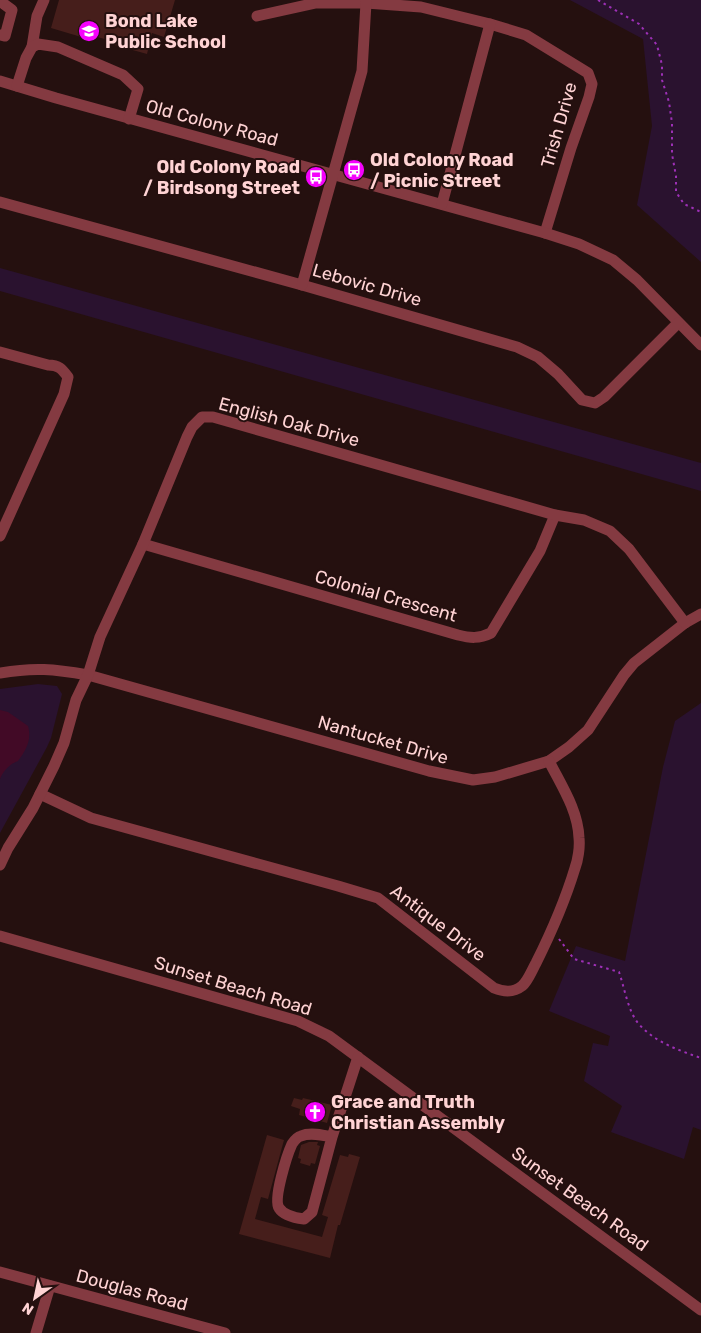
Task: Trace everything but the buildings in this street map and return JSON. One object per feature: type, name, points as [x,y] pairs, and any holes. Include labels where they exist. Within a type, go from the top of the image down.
[{"type":"street","points":[[17,86],[26,58],[32,47],[37,16],[44,0]]},
{"type":"street","points":[[0,1],[13,5],[5,36],[0,35]]},
{"type":"street","name":"Trish Drive","points":[[257,16],[316,3],[366,3],[421,7],[526,35],[588,74],[592,84],[589,97],[545,233]]},
{"type":"street","points":[[302,285],[362,71],[366,3]]},
{"type":"street","points":[[442,204],[490,24]]},
{"type":"street","points":[[32,47],[38,44],[58,47],[123,76],[138,89],[129,118]]},
{"type":"street","name":"Old Colony Road","points":[[0,81],[579,244],[613,260],[637,280],[701,345]]},
{"type":"street","name":"Lebovic Drive","points":[[0,202],[302,285],[517,347],[538,357],[558,374],[582,400],[595,403],[604,398],[678,323]]},
{"type":"street","points":[[0,352],[48,365],[56,365],[68,377],[64,394],[0,536]]},
{"type":"street","name":"English Oak Drive","points":[[0,865],[40,794],[64,743],[76,700],[88,675],[100,637],[143,544],[187,437],[192,427],[202,417],[213,417],[556,515],[584,520],[610,531],[630,548],[685,623]]},
{"type":"street","name":"Colonial Crescent","points":[[143,544],[458,635],[478,638],[491,633],[540,551],[556,515]]},
{"type":"street","name":"Nantucket Drive","points":[[0,673],[25,669],[54,669],[88,675],[451,777],[473,780],[495,777],[549,761],[569,747],[588,730],[634,663],[685,623],[701,614]]},
{"type":"street","name":"Antique Drive","points":[[40,794],[91,818],[378,898],[494,988],[501,991],[514,990],[523,985],[552,930],[576,867],[579,839],[576,819],[568,798],[549,761]]},
{"type":"street","name":"Sunset Beach Road","points":[[0,936],[298,1021],[329,1036],[698,1303]]},
{"type":"street","points":[[332,1137],[313,1134],[301,1136],[293,1141],[278,1198],[278,1207],[284,1213],[294,1218],[304,1219],[312,1212],[332,1137],[358,1057]]},
{"type":"street","name":"Douglas Road","points":[[0,1272],[225,1333]]},
{"type":"street","points":[[36,1333],[50,1286]]},
{"type":"path","points":[[598,0],[639,24],[657,45],[662,65],[662,80],[669,102],[672,123],[672,154],[676,176],[676,192],[684,204],[701,212]]},
{"type":"path","points":[[552,930],[574,959],[619,972],[637,1022],[664,1044],[701,1058]]},
{"type":"shaded area","points":[[570,0],[701,0],[701,262],[637,205],[652,126],[643,39]]},
{"type":"shaded area","points":[[0,268],[701,463],[701,491],[0,291]]},
{"type":"shaded area","points":[[38,684],[57,686],[62,694],[51,738],[0,833],[0,689]]},
{"type":"shaded area","points":[[701,703],[701,1130],[693,1127],[684,1159],[611,1132],[622,1106],[584,1081],[593,1043],[608,1046],[610,1036],[549,1011],[576,946],[625,961],[663,767],[675,721]]},
{"type":"shaded area","points":[[0,710],[8,712],[28,726],[29,736],[28,745],[21,757],[7,768],[0,779]]},
{"type":"place","name":"Bond Lake Public School","points":[[89,31]]},
{"type":"place","name":"Old Colony Road / Picnic Street","points":[[354,170]]},
{"type":"place","name":"Old Colony Road / Birdsong Street","points":[[316,177]]},
{"type":"place","name":"Grace and Truth Christian Assembly","points":[[315,1112]]}]
